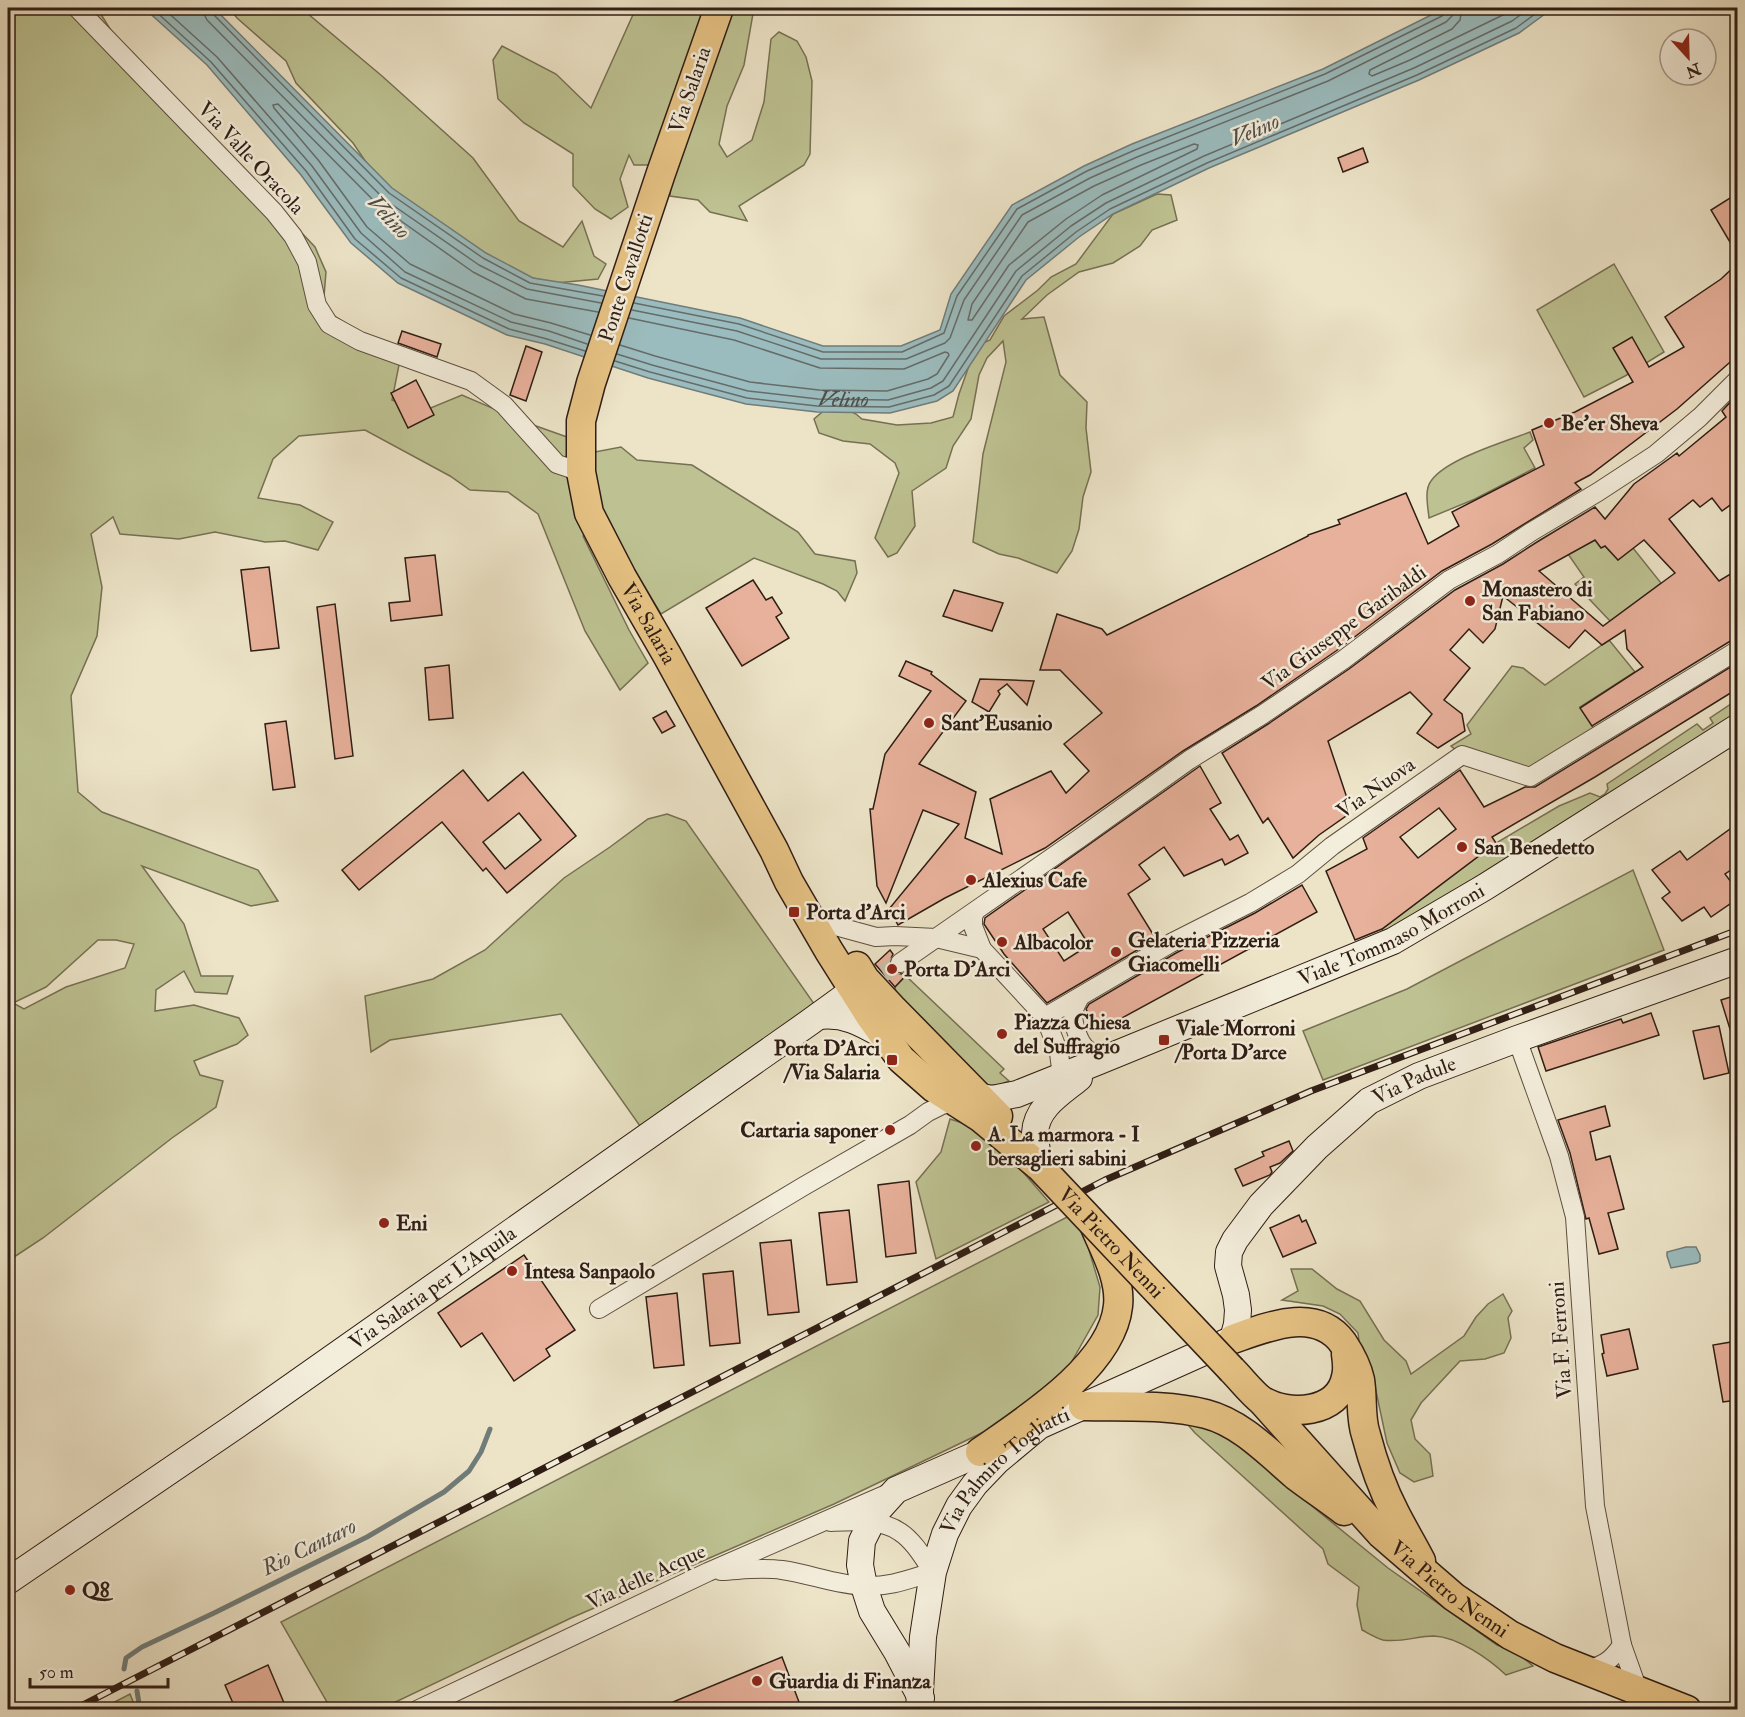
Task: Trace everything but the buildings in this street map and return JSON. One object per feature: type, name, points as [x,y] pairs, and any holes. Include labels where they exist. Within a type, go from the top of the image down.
[{"type":"main road","name":"Via Salaria","points":[[661,173],[719,8]]},
{"type":"main road","name":"Ponte Cavallotti","points":[[591,382],[661,173]]},
{"type":"main road","name":"Via Salaria","points":[[591,382],[581,421],[581,472],[589,513],[622,577],[774,850],[789,882],[865,977]]},
{"type":"main road","name":"Via Salaria","points":[[774,850],[832,926],[865,977]]},
{"type":"main road","points":[[865,977],[886,1037],[902,1059],[948,1091],[1009,1128],[1040,1167]]},
{"type":"main road","points":[[865,977],[948,1091],[1040,1167]]},
{"type":"main road","name":"Via Pietro Nenni","points":[[1040,1167],[1261,1400],[1381,1534],[1454,1597],[1510,1635],[1555,1658],[1687,1710]]},
{"type":"main road","points":[[980,1452],[1035,1414],[1075,1379],[1100,1352],[1111,1332],[1118,1306],[1116,1281],[1095,1227]]},
{"type":"main road","points":[[1233,1339],[1269,1327],[1299,1321],[1327,1328],[1338,1337],[1354,1360],[1360,1381],[1364,1430],[1376,1470],[1394,1511],[1429,1576]]},
{"type":"main road","points":[[1261,1400],[1284,1409],[1302,1410],[1317,1408],[1332,1401],[1342,1388],[1346,1377],[1345,1346]]},
{"type":"main road","points":[[1083,1406],[1148,1407],[1208,1414],[1247,1435],[1298,1477],[1362,1524],[1381,1534]]},
{"type":"street","name":"Via Valle Oracola","points":[[77,8],[274,212],[294,236],[307,262],[317,305],[329,324],[360,341],[471,381],[504,405],[557,464],[581,472]]},
{"type":"street","name":"Via Giuseppe Garibaldi","points":[[900,963],[1189,760],[1262,715],[1343,660],[1449,580],[1498,554],[1656,454],[1700,417],[1737,380]]},
{"type":"street","name":"Via Nuova","points":[[1045,1017],[1161,948],[1250,903],[1298,874],[1332,846],[1462,755],[1530,777],[1737,650]]},
{"type":"street","name":"Viale Tommaso Morroni","points":[[948,1091],[992,1099],[1012,1095],[1062,1077],[1393,941],[1485,887],[1737,727]]},
{"type":"street","points":[[975,912],[973,926],[982,949],[1045,1017],[1059,1053],[1062,1077]]},
{"type":"street","points":[[832,926],[876,937],[936,938],[982,949]]},
{"type":"street","name":"Via Padule","points":[[1233,1339],[1238,1310],[1228,1266],[1229,1252],[1235,1240],[1269,1197],[1317,1147],[1369,1101],[1419,1076],[1737,960]]},
{"type":"street","name":"Via Salaria per L'Aquila","points":[[8,1581],[256,1411],[819,1016],[865,977]]},
{"type":"street","points":[[1040,1167],[1035,1135],[1037,1117],[1051,1101],[1101,1060],[1084,1047],[1076,1027],[1073,1012],[1080,997]]},
{"type":"street","points":[[819,1016],[833,1014],[852,1019],[886,1037]]},
{"type":"street","name":"Via F. Ferroni","points":[[1517,1039],[1559,1156],[1575,1217],[1595,1506],[1622,1645],[1638,1690]]},
{"type":"street","points":[[910,1125],[923,1096],[948,1091]]},
{"type":"street","points":[[599,1309],[910,1125],[942,1105],[948,1091]]},
{"type":"street","points":[[1009,1128],[1012,1095]]},
{"type":"street","name":"Via Palmiro Togliatti","points":[[920,1704],[923,1637],[933,1572],[945,1534],[964,1498],[975,1484],[997,1461],[1039,1426],[1233,1339]]},
{"type":"street","points":[[920,1704],[897,1652],[872,1611],[864,1586],[860,1565],[862,1541],[870,1522],[896,1490],[1039,1426]]},
{"type":"street","name":"Via delle Acque","points":[[417,1710],[708,1572],[896,1490]]},
{"type":"street","points":[[708,1572],[758,1568],[781,1570],[864,1586],[895,1585],[933,1572],[910,1541],[900,1532],[885,1525],[848,1521],[820,1523]]},
{"type":"street","points":[[1586,1670],[1602,1665],[1614,1657],[1622,1645]]},
{"type":"green space","points":[[8,8],[97,8],[112,32],[315,247],[326,272],[323,309],[395,354],[400,360],[392,400],[421,412],[462,395],[522,421],[567,437],[595,452],[621,447],[637,460],[692,465],[798,532],[815,554],[855,561],[857,573],[845,601],[837,591],[823,584],[754,558],[661,614],[605,520],[583,536],[629,630],[648,663],[620,690],[585,631],[538,514],[508,492],[470,490],[450,476],[365,430],[299,436],[273,459],[258,498],[300,505],[333,522],[318,550],[285,541],[265,542],[215,532],[179,539],[120,534],[113,517],[91,534],[102,587],[97,636],[71,696],[78,792],[102,812],[258,870],[278,901],[251,906],[142,866],[184,924],[201,976],[233,976],[227,994],[195,992],[184,971],[156,990],[155,1011],[194,1005],[239,1018],[248,1035],[237,1044],[194,1061],[200,1075],[223,1081],[216,1107],[172,1138],[43,1238],[8,1261]],"holes":[[[98,940],[116,940],[134,944],[125,968],[66,987],[24,1009],[13,1003],[46,987]]]},
{"type":"green space","points":[[229,8],[301,8],[382,76],[473,158],[519,221],[563,247],[582,221],[594,256],[606,264],[598,279],[556,283],[449,260],[370,168],[353,143],[296,83],[286,61],[237,18]]},
{"type":"green space","points":[[636,8],[711,8],[654,165],[634,165],[629,155],[620,179],[628,207],[611,219],[595,209],[573,186],[573,154],[524,123],[498,99],[493,60],[502,46],[556,74],[591,108]]},
{"type":"green space","points":[[728,8],[754,8],[744,65],[727,106],[719,144],[727,157],[752,140],[764,102],[771,39],[779,32],[797,41],[806,57],[812,81],[810,154],[804,165],[739,206],[747,221],[710,212],[698,200],[670,196],[673,162]]},
{"type":"green space","points":[[1157,194],[1171,195],[1177,220],[1152,230],[1140,246],[1113,263],[1079,272],[1047,295],[1022,319],[1044,317],[1060,375],[1087,402],[1086,428],[1091,472],[1083,497],[1079,529],[1072,551],[1057,573],[1018,558],[999,554],[973,542],[983,454],[1006,362],[1003,341],[987,358],[979,375],[971,419],[953,446],[946,468],[912,491],[915,526],[897,553],[888,557],[875,538],[899,473],[895,463],[870,444],[843,441],[819,433],[814,419],[834,402],[862,419],[897,425],[931,423],[953,417],[976,346],[990,340],[1004,316],[1051,277],[1076,264],[1113,214]]},
{"type":"green space","points":[[1614,264],[1664,352],[1584,397],[1537,310]]},
{"type":"green space","points":[[1530,432],[1533,440],[1524,448],[1535,468],[1475,499],[1429,518],[1428,489],[1438,473],[1462,458]]},
{"type":"green space","points":[[1595,540],[1605,546],[1618,560],[1633,548],[1661,583],[1610,621],[1575,584],[1584,577],[1568,554]]},
{"type":"green space","points":[[1609,640],[1635,672],[1580,707],[1595,730],[1530,777],[1462,755],[1451,746],[1471,734],[1467,725],[1512,666],[1523,668],[1545,685]]},
{"type":"green space","points":[[1737,700],[1737,713],[1384,935],[1382,929],[1496,843],[1559,806],[1590,793],[1600,797],[1608,789],[1607,784],[1697,724],[1703,730],[1713,723],[1710,718]]},
{"type":"green space","points":[[667,814],[686,821],[817,1008],[640,1126],[561,1014],[390,1040],[371,1052],[365,996],[433,979],[485,950],[564,878],[648,819]]},
{"type":"green space","points":[[1633,870],[1664,950],[1323,1080],[1303,1031],[1407,989]]},
{"type":"green space","points":[[906,976],[1004,1069],[1000,1073],[1009,1081],[999,1085],[985,1085],[898,1003],[895,987]]},
{"type":"green space","points":[[950,1119],[987,1131],[1049,1202],[936,1259],[916,1182],[941,1152]]},
{"type":"green space","points":[[1071,1215],[1086,1240],[1100,1287],[1098,1315],[1067,1370],[990,1429],[834,1504],[571,1618],[381,1709],[331,1709],[281,1622]]},
{"type":"green space","points":[[1291,1269],[1312,1269],[1337,1289],[1360,1301],[1384,1340],[1406,1361],[1411,1374],[1464,1336],[1488,1304],[1503,1294],[1512,1311],[1508,1318],[1511,1338],[1504,1353],[1485,1359],[1460,1361],[1421,1403],[1411,1420],[1415,1439],[1430,1454],[1433,1476],[1414,1482],[1400,1473],[1387,1443],[1373,1377],[1360,1348],[1358,1333],[1340,1314],[1323,1306],[1282,1300],[1298,1291]]},
{"type":"green space","points":[[1194,1420],[1221,1432],[1388,1568],[1497,1645],[1516,1652],[1533,1666],[1506,1675],[1482,1656],[1453,1640],[1434,1636],[1396,1641],[1383,1640],[1362,1630],[1357,1605],[1359,1587],[1328,1564],[1323,1549],[1195,1433],[1189,1426]]},
{"type":"green space","points":[[130,1694],[136,1709],[101,1709]]},
{"type":"water","name":"Velino","points":[[144,8],[214,8],[392,188],[486,253],[533,278],[740,318],[823,346],[901,346],[940,330],[951,294],[1012,205],[1084,166],[1132,144],[1323,69],[1445,8],[1553,8],[1519,33],[1419,80],[1209,168],[1113,214],[1079,237],[1026,280],[953,391],[937,401],[890,413],[817,412],[746,404],[648,378],[545,344],[507,335],[398,283],[351,243],[301,175],[207,65]]},
{"type":"water","points":[[1696,1247],[1700,1261],[1671,1268],[1667,1252]]},
{"type":"waterway","name":"Rio Cantaro","points":[[124,1669],[126,1658],[142,1647],[367,1537],[444,1492],[469,1471],[481,1452],[490,1429]]},
{"type":"waterway","name":"Rio Cantaro","points":[[137,1691],[140,1710]]},
{"type":"tunnel","points":[[883,973],[900,963]]},
{"type":"railway","points":[[73,1710],[1105,1180],[1311,1091],[1738,930]]},
{"type":"place","name":"Be'er Sheva","points":[[1549,423]]},
{"type":"place","name":"Monastero di San Fabiano","points":[[1470,601]]},
{"type":"place","name":"Sant'Eusanio","points":[[929,723]]},
{"type":"place","name":"San Benedetto","points":[[1462,847]]},
{"type":"place","name":"Alexius Cafe","points":[[971,880]]},
{"type":"place","name":"Porta d'Arci","points":[[794,912]]},
{"type":"place","name":"Albacolor","points":[[1002,942]]},
{"type":"place","name":"Gelateria Pizzeria Giacomelli","points":[[1116,952]]},
{"type":"place","name":"Porta D'Arci","points":[[892,969]]},
{"type":"place","name":"Piazza Chiesa del Suffragio","points":[[1002,1034]]},
{"type":"place","name":"Viale Morroni /Porta D'arce","points":[[1164,1040]]},
{"type":"place","name":"Porta D'Arci /Via Salaria","points":[[892,1060]]},
{"type":"place","name":"Cartaria saponer","points":[[890,1130]]},
{"type":"place","name":"A. La marmora - I bersaglieri sabini","points":[[976,1146]]},
{"type":"place","name":"Eni","points":[[384,1223]]},
{"type":"place","name":"Intesa Sanpaolo","points":[[512,1271]]},
{"type":"place","name":"Q8","points":[[70,1590]]},
{"type":"place","name":"Guardia di Finanza","points":[[757,1681]]}]
